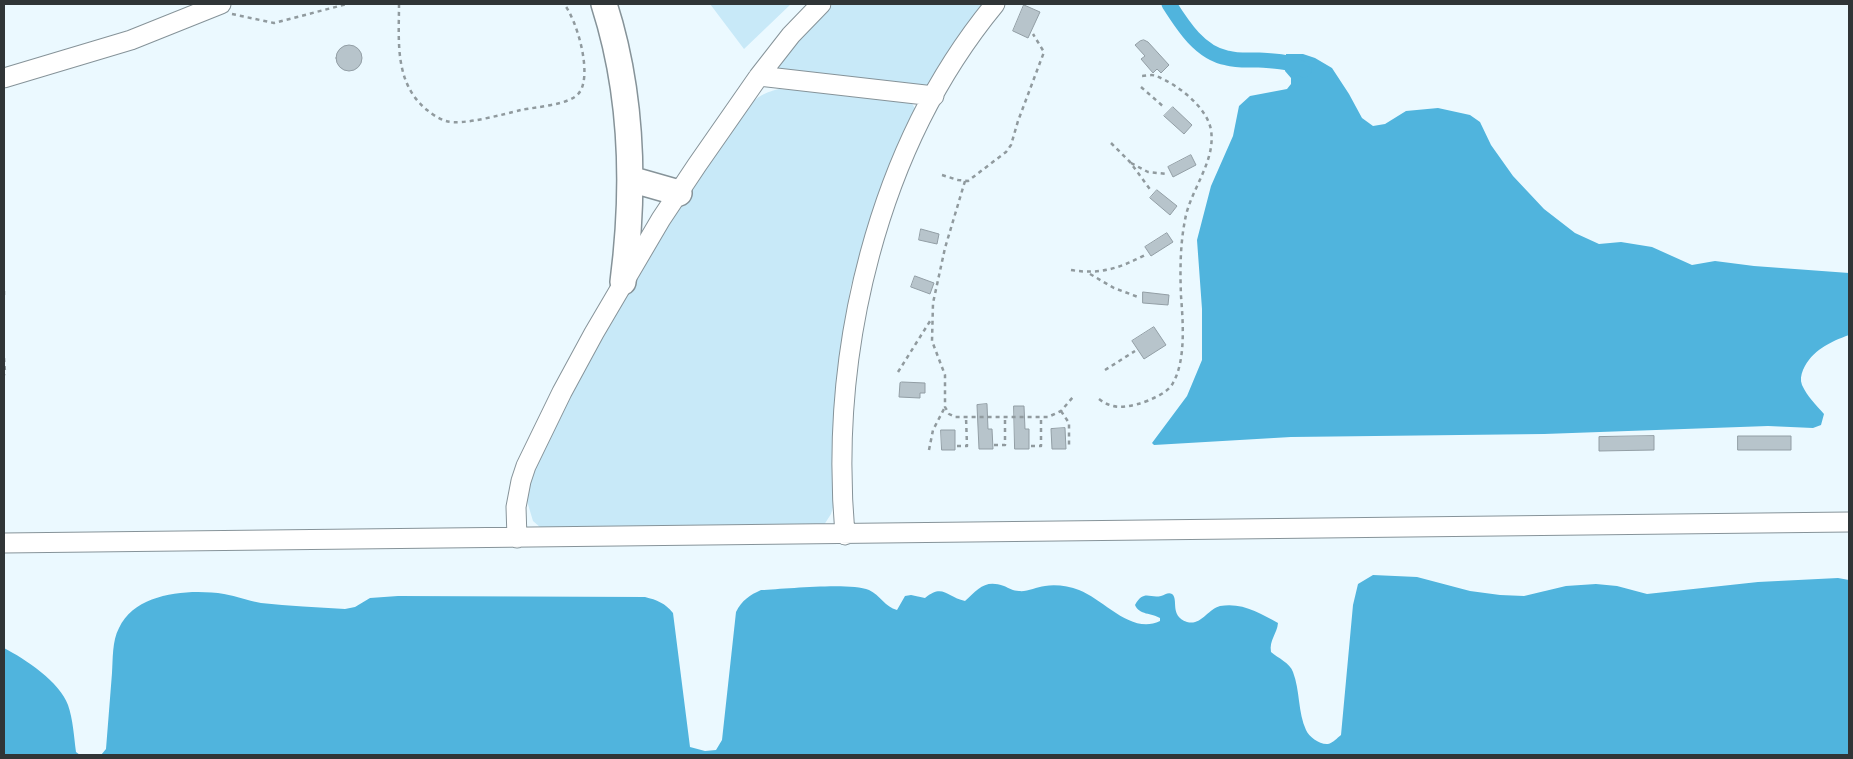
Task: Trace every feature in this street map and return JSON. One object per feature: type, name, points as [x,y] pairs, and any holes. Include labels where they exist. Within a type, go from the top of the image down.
[{"type":"main road","points":[[604,4],[623,86],[630,154],[630,219],[623,282]]},
{"type":"main road","points":[[630,179],[679,193]]},
{"type":"street","points":[[517,538],[516,507],[526,466],[562,392],[623,282],[679,193],[759,76],[791,34],[821,4]]},
{"type":"street","points":[[845,534],[842,469],[845,389],[857,310],[877,232],[904,157],[934,96],[968,40],[995,4]]},
{"type":"street","points":[[4,78],[131,40],[215,7]]},
{"type":"street","points":[[759,76],[934,96]]},
{"type":"street","points":[[4,543],[1849,522]]},
{"type":"path","points":[[215,7],[274,23],[347,4]]},
{"type":"path","points":[[400,4],[400,66],[405,83],[421,105],[433,115],[447,122],[469,120],[558,103],[572,99],[579,94],[585,70],[576,26],[564,4]]},
{"type":"path","points":[[942,175],[965,181],[977,176],[1006,152],[1011,145],[1044,52],[1033,34]]},
{"type":"path","points":[[1099,399],[1113,407],[1127,407],[1142,403],[1170,387],[1175,379],[1181,352],[1183,328],[1181,267],[1184,222],[1188,206],[1211,148],[1211,129],[1208,120],[1197,103],[1155,76],[1141,76]]},
{"type":"path","points":[[1141,87],[1156,98],[1165,108]]},
{"type":"path","points":[[1111,143],[1130,162],[1152,192]]},
{"type":"path","points":[[1130,162],[1148,172],[1167,174]]},
{"type":"path","points":[[929,450],[933,430],[945,407],[945,375],[932,341],[932,303],[945,248],[965,181]]},
{"type":"path","points":[[1072,270],[1089,273],[1116,268],[1145,255]]},
{"type":"path","points":[[1089,273],[1114,288],[1138,297]]},
{"type":"path","points":[[4,290],[4,295]]},
{"type":"path","points":[[898,372],[932,316]]},
{"type":"path","points":[[1105,370],[1135,351]]},
{"type":"path","points":[[4,358],[4,376]]},
{"type":"path","points":[[945,407],[952,416],[1054,416],[1061,411],[1072,397]]},
{"type":"path","points":[[1061,411],[1069,423],[1069,446]]},
{"type":"path","points":[[957,446],[967,446],[966,417]]},
{"type":"path","points":[[994,445],[1005,445],[1005,417]]},
{"type":"path","points":[[1031,446],[1041,446],[1041,417]]},
{"type":"shaded area","points":[[710,4],[791,4],[744,49]]},
{"type":"shaded area","points":[[833,4],[984,4],[930,85],[923,88],[782,70],[779,68],[786,50]]},
{"type":"shaded area","points":[[779,89],[882,95],[911,102],[916,110],[894,158],[870,220],[850,289],[840,373],[835,501],[831,514],[822,528],[541,528],[533,521],[527,501],[527,488],[531,470],[561,407],[644,260],[745,109],[760,96]]},
{"type":"water","points":[[1286,54],[1303,54],[1315,58],[1332,68],[1362,118],[1373,126],[1385,124],[1406,111],[1438,108],[1470,115],[1480,122],[1491,145],[1513,176],[1544,209],[1575,233],[1599,244],[1621,242],[1652,247],[1692,265],[1715,261],[1754,266],[1849,273],[1849,335],[1828,344],[1816,352],[1807,363],[1801,376],[1801,383],[1804,389],[1824,414],[1821,425],[1813,428],[1768,426],[1544,434],[1291,437],[1154,445],[1152,443],[1187,396],[1202,360],[1202,309],[1197,240],[1211,186],[1233,136],[1239,106],[1250,96],[1287,89],[1291,84],[1291,78],[1285,71]]},
{"type":"water","points":[[1373,575],[1417,577],[1470,591],[1524,596],[1566,586],[1596,584],[1617,586],[1647,594],[1758,582],[1838,578],[1849,580],[1849,755],[101,755],[106,749],[113,650],[119,628],[127,616],[138,607],[151,600],[180,593],[210,593],[229,595],[261,603],[345,609],[355,607],[370,598],[398,596],[649,598],[664,604],[673,613],[690,747],[705,751],[716,750],[722,740],[736,612],[744,601],[753,594],[761,590],[847,586],[869,590],[897,610],[905,596],[911,595],[925,598],[941,591],[965,601],[982,586],[992,584],[1019,591],[1049,585],[1071,587],[1089,595],[1128,620],[1139,623],[1149,624],[1160,621],[1160,618],[1157,616],[1139,611],[1135,605],[1141,597],[1157,597],[1169,593],[1174,596],[1178,616],[1187,622],[1196,622],[1220,606],[1243,607],[1258,612],[1278,623],[1271,644],[1271,652],[1287,663],[1293,672],[1303,723],[1307,733],[1318,742],[1328,744],[1341,735],[1353,605],[1358,584]]},
{"type":"water","points":[[4,648],[41,672],[64,696],[71,716],[76,752],[80,755],[4,755]]},
{"type":"building","points":[[1024,5],[1040,12],[1028,38],[1013,31]]},
{"type":"building","points":[[1144,40],[1169,65],[1161,73],[1157,69],[1153,73],[1141,59],[1145,56],[1135,45]]},
{"type":"building","points":[[349,45],[358,49],[362,58],[358,67],[349,71],[340,67],[336,58],[340,49]]},
{"type":"building","points":[[1173,107],[1192,125],[1184,134],[1164,116]]},
{"type":"building","points":[[1191,155],[1196,165],[1173,177],[1168,167]]},
{"type":"building","points":[[1157,190],[1177,206],[1170,215],[1150,198]]},
{"type":"building","points":[[921,229],[939,234],[937,244],[919,240]]},
{"type":"building","points":[[1167,233],[1173,242],[1151,256],[1145,247]]},
{"type":"building","points":[[915,276],[934,283],[930,294],[911,287]]},
{"type":"building","points":[[1143,292],[1169,295],[1168,305],[1143,303]]},
{"type":"building","points":[[1154,327],[1166,345],[1144,359],[1132,341]]},
{"type":"building","points":[[900,383],[925,383],[925,393],[920,393],[920,398],[899,397]]},
{"type":"building","points":[[987,404],[988,429],[992,429],[993,449],[979,449],[977,405]]},
{"type":"building","points":[[1014,406],[1024,406],[1025,429],[1029,429],[1029,449],[1015,449]]},
{"type":"building","points":[[1065,428],[1066,449],[1052,449],[1051,429]]},
{"type":"building","points":[[941,430],[955,430],[955,450],[942,450]]},
{"type":"building","points":[[1654,436],[1654,450],[1599,451],[1599,437]]},
{"type":"building","points":[[1738,436],[1791,436],[1791,450],[1738,450]]},
{"type":"waterway","points":[[1169,4],[1200,45],[1217,55],[1235,60],[1282,62],[1304,70]]}]
